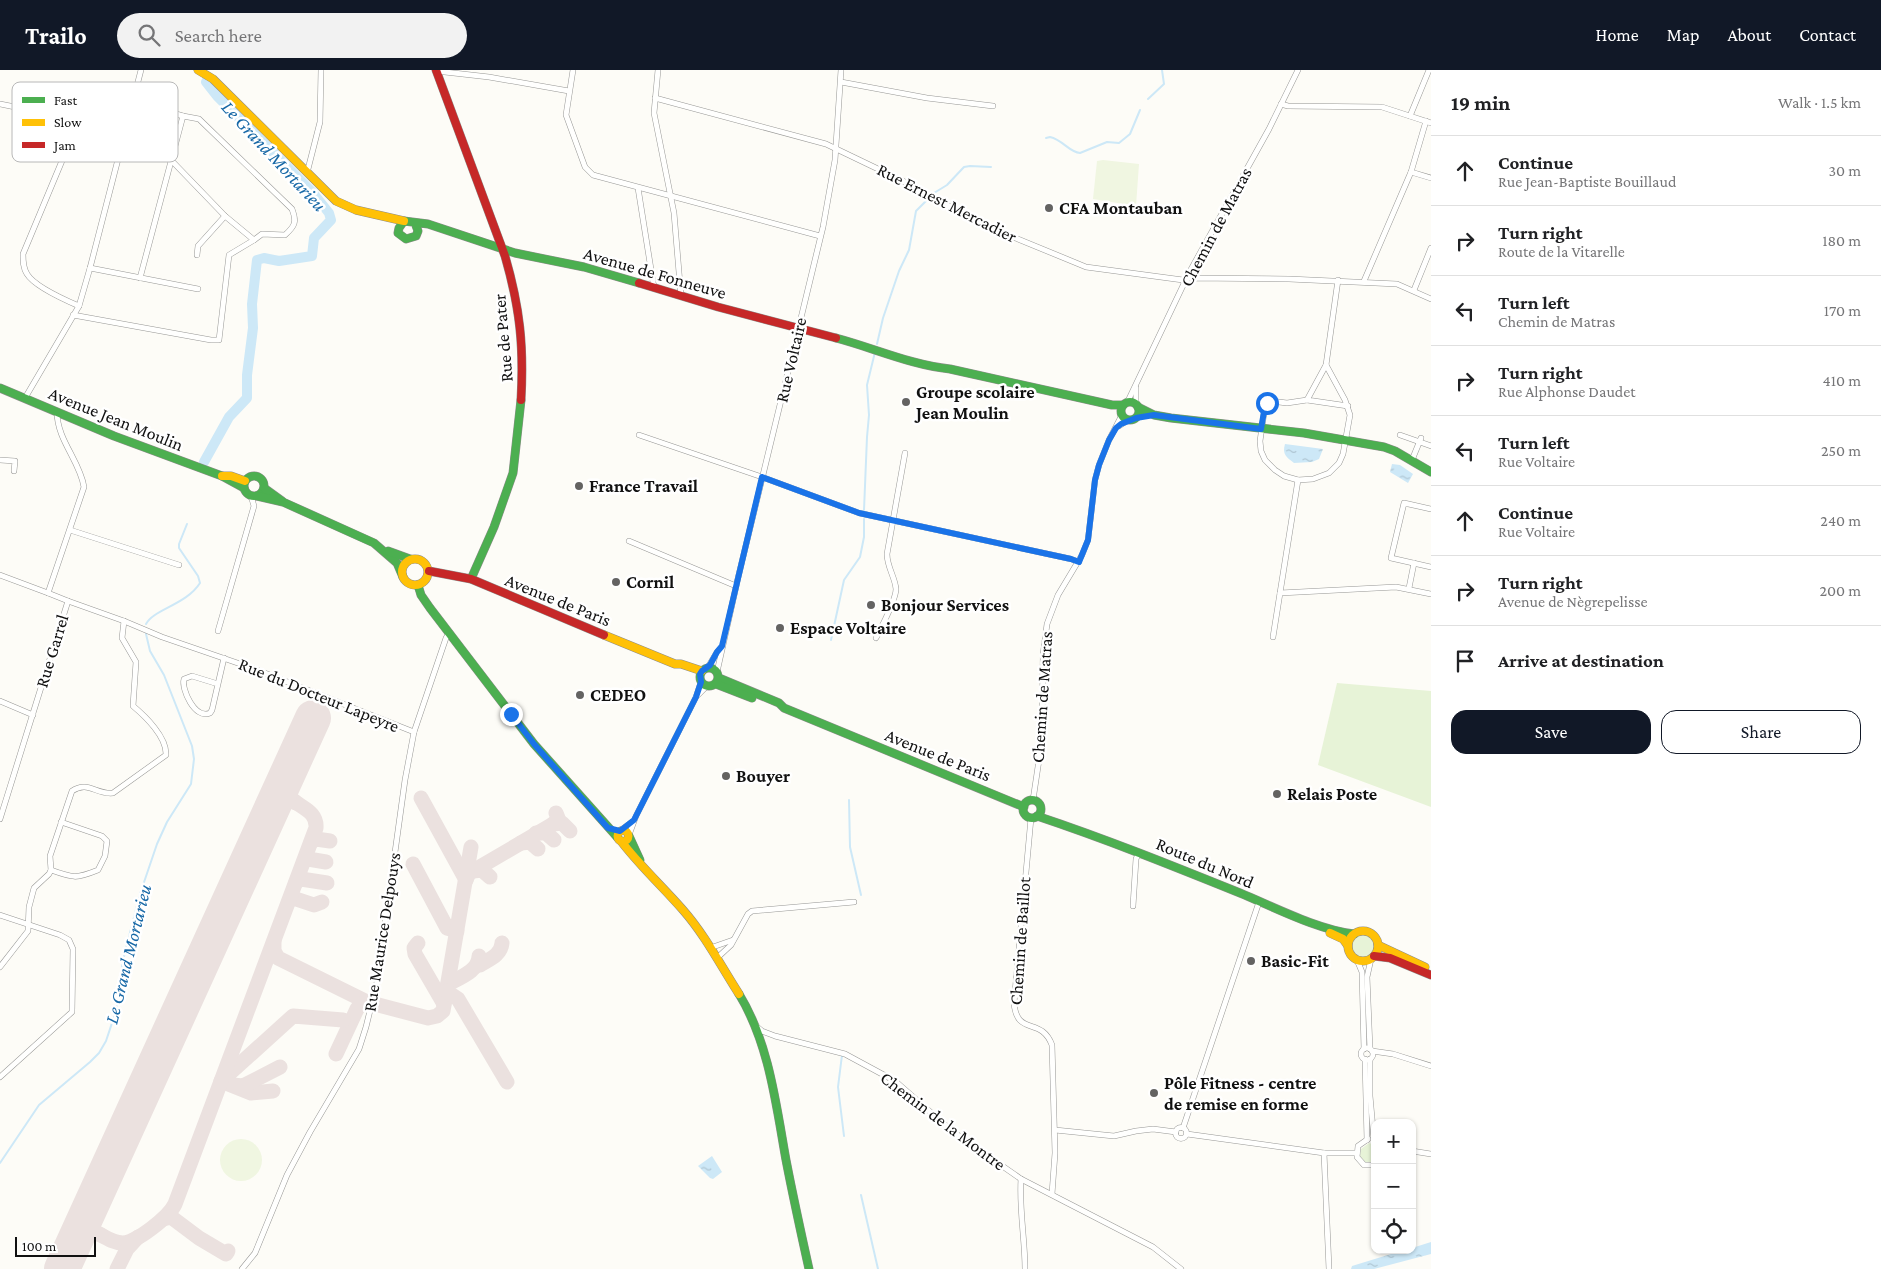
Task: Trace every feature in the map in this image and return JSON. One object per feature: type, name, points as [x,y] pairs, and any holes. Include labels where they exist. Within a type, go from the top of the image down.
[{"type":"main road","name":"Avenue de Fonneuve","points":[[198,70],[214,79],[328,195],[345,207],[404,222],[410,221],[415,224],[434,226],[502,249],[584,267],[681,296],[868,346],[931,367],[950,369],[1112,405],[1126,412]]},
{"type":"main road","name":"Rue de Pater","points":[[436,70],[502,249],[514,287],[520,319],[523,363],[521,412],[511,481],[494,527],[471,579]]},
{"type":"main road","name":"Avenue de Fonneuve","points":[[379,215],[392,223],[401,237],[406,240],[412,239],[417,234]]},
{"type":"main road","points":[[398,231],[400,225],[404,222]]},
{"type":"main road","points":[[415,224],[418,229],[417,234]]},
{"type":"main road","points":[[417,234],[426,227],[434,226]]},
{"type":"main road","name":"Avenue Jean Moulin","points":[[0,388],[167,456],[244,484]]},
{"type":"main road","points":[[1126,412],[1139,413],[1137,406]]},
{"type":"main road","points":[[1126,412],[1137,406]]},
{"type":"main road","points":[[1137,406],[1154,415]]},
{"type":"main road","points":[[1126,412],[1346,440],[1384,448],[1412,460],[1431,472]]},
{"type":"main road","points":[[283,502],[264,488],[263,482],[258,477],[250,477],[244,484],[246,493],[283,502],[365,538],[383,550],[397,563],[403,578],[409,584],[418,585],[424,582],[429,571],[427,565],[422,560],[410,559],[383,550]]},
{"type":"main road","points":[[254,496],[262,492],[264,488]]},
{"type":"main road","points":[[403,578],[402,569],[410,559]]},
{"type":"main road","name":"Avenue de Paris","points":[[429,571],[471,579],[703,677],[711,668],[717,678],[777,708],[784,708],[1024,807]]},
{"type":"main road","points":[[418,585],[421,595],[430,608],[534,744],[608,828],[623,835],[643,866],[684,911],[717,958],[751,1014],[762,1042],[774,1091],[809,1269]]},
{"type":"main road","points":[[703,677],[717,678]]},
{"type":"main road","points":[[1034,800],[1038,802],[1036,814],[1026,815],[1024,807],[1028,801],[1034,800]]},
{"type":"main road","name":"Route du Nord","points":[[1036,814],[1139,852],[1308,922],[1340,938],[1348,946]]},
{"type":"main road","name":"Route du Nord","points":[[1308,922],[1354,934]]},
{"type":"main road","points":[[1431,969],[1378,945],[1374,936],[1368,931],[1354,934],[1350,939],[1348,946],[1350,953],[1357,960],[1364,961],[1373,957],[1390,958],[1431,975]]},
{"type":"main road","points":[[1373,957],[1378,945]]},
{"type":"main road","points":[[740,997],[757,1040],[778,1114]]},
{"type":"street","points":[[138,82],[142,70]]},
{"type":"street","points":[[306,173],[320,122],[321,70]]},
{"type":"street","points":[[436,70],[570,91]]},
{"type":"street","points":[[573,70],[566,116],[585,167],[593,175],[820,236]]},
{"type":"street","points":[[658,70],[654,113],[672,197],[681,296]]},
{"type":"street","name":"Rue Voltaire","points":[[717,678],[722,646],[832,179],[841,70]]},
{"type":"street","name":"Chemin de Matras","points":[[1034,800],[1044,716],[1045,633],[1055,602],[1079,562],[1088,540],[1095,480],[1099,465],[1109,440],[1126,412],[1136,386],[1187,279],[1298,70]]},
{"type":"street","points":[[1410,116],[1429,70]]},
{"type":"street","points":[[841,82],[927,98],[993,106]]},
{"type":"street","name":"Rue Ernest Mercadier","points":[[655,98],[836,148],[901,180],[984,225],[1086,267],[1183,280],[1338,280],[1397,284],[1431,299]]},
{"type":"street","points":[[1281,104],[1288,106],[1382,107],[1428,122],[1411,172],[1364,281]]},
{"type":"street","points":[[73,316],[219,340],[229,256],[262,234],[285,236],[294,227],[296,220],[292,210],[199,119],[178,115]]},
{"type":"street","points":[[178,134],[183,116]]},
{"type":"street","points":[[62,162],[23,254],[23,264],[27,274],[37,284],[78,306]]},
{"type":"street","points":[[25,398],[78,306],[90,268],[117,162]]},
{"type":"street","points":[[140,278],[170,162]]},
{"type":"street","points":[[173,162],[224,216],[254,240]]},
{"type":"street","points":[[1411,172],[1431,178]]},
{"type":"street","points":[[638,188],[654,288]]},
{"type":"street","points":[[197,255],[198,246],[224,216]]},
{"type":"street","points":[[1414,290],[1431,248]]},
{"type":"street","points":[[90,268],[198,289]]},
{"type":"street","points":[[1306,400],[1326,365],[1338,280]]},
{"type":"street","points":[[1326,365],[1348,406],[1350,415],[1340,463],[1329,473],[1313,479],[1298,480],[1284,476],[1265,460],[1260,445],[1261,429],[1267,403],[1271,401],[1287,403],[1306,400],[1348,406]]},
{"type":"street","name":"Chemin de Matras","points":[[1136,386],[1137,406]]},
{"type":"street","name":"Rue Garrel","points":[[0,819],[2,803],[33,715],[68,601],[48,593],[84,487],[62,435],[56,412]]},
{"type":"street","points":[[639,435],[762,477],[838,507],[1079,562]]},
{"type":"street","points":[[1400,435],[1420,440],[1431,446]]},
{"type":"street","points":[[1412,460],[1420,440]]},
{"type":"street","points":[[876,638],[895,593],[895,583],[887,560],[905,453]]},
{"type":"street","points":[[0,460],[15,461],[14,471]]},
{"type":"street","points":[[1273,637],[1298,480]]},
{"type":"street","points":[[218,630],[254,506],[254,496]]},
{"type":"street","points":[[1431,509],[1404,503],[1391,558],[1431,567]]},
{"type":"street","points":[[70,530],[179,565]]},
{"type":"street","points":[[629,541],[736,586]]},
{"type":"street","points":[[1409,588],[1414,563]]},
{"type":"street","points":[[0,575],[48,593]]},
{"type":"street","points":[[1280,593],[1374,587],[1409,588],[1431,594]]},
{"type":"street","name":"Rue du Docteur Lapeyre","points":[[68,601],[162,637],[224,658],[414,732]]},
{"type":"street","points":[[0,967],[28,930],[29,907],[34,888],[51,870],[50,856],[72,791],[77,787],[84,786],[107,794],[113,793],[166,755],[164,742],[146,717],[133,706],[136,662],[122,638],[124,621]]},
{"type":"street","name":"Rue Maurice Delpouys","points":[[242,1269],[254,1253],[287,1175],[359,1049],[377,982],[405,780],[414,732],[446,638],[450,632]]},
{"type":"street","name":"Rue Voltaire","points":[[623,835],[634,820],[696,697],[703,677],[722,646]]},
{"type":"street","name":"Rue du Docteur Lapeyre","points":[[218,684],[192,676],[184,679],[183,686],[197,713],[203,715],[210,713],[218,684],[224,658]]},
{"type":"street","points":[[0,700],[33,715]]},
{"type":"street","name":"Chemin de Baillot","points":[[1036,814],[1014,1003],[1019,1020],[1043,1031],[1048,1036],[1052,1045],[1055,1130],[1052,1194]]},
{"type":"street","points":[[51,870],[69,877],[80,877],[98,870],[105,856],[107,841],[102,836],[61,822]]},
{"type":"street","points":[[1133,906],[1136,859],[1139,852]]},
{"type":"street","points":[[717,958],[727,950],[752,910],[854,902]]},
{"type":"street","points":[[1183,1128],[1259,902]]},
{"type":"street","points":[[0,915],[60,935],[69,940],[73,949],[72,1012],[0,1077]]},
{"type":"street","points":[[710,948],[733,940]]},
{"type":"street","points":[[1372,1119],[1367,977],[1373,957]]},
{"type":"street","points":[[1357,960],[1362,972],[1369,1054],[1367,1140]]},
{"type":"street","name":"Chemin de la Montre","points":[[755,1024],[762,1031],[775,1036],[845,1054],[895,1081],[952,1131],[1021,1179],[1153,1248],[1181,1269]]},
{"type":"street","points":[[762,1042],[765,1036],[775,1036]]},
{"type":"street","points":[[1369,1054],[1387,1054],[1431,1066]]},
{"type":"street","points":[[1176,1132],[1178,1128],[1183,1128]]},
{"type":"street","points":[[1183,1128],[1187,1134]]},
{"type":"street","points":[[1055,1130],[1114,1136],[1136,1130],[1153,1129],[1176,1132]]},
{"type":"street","points":[[1176,1132],[1180,1138],[1185,1137],[1187,1134],[1324,1153],[1357,1153]]},
{"type":"street","points":[[1371,1140],[1367,1140],[1358,1146],[1357,1153],[1361,1163],[1371,1166]]},
{"type":"street","points":[[1416,1152],[1431,1154]]},
{"type":"street","points":[[1324,1153],[1329,1269]]},
{"type":"street","points":[[1021,1179],[1020,1194],[1025,1269]]},
{"type":"green space","points":[[1097,161],[1139,164],[1136,206],[1093,199]]},
{"type":"green space","points":[[1337,683],[1431,691],[1431,807],[1318,765]]},
{"type":"green space","points":[[1363,934],[1368,935],[1374,941],[1374,951],[1368,957],[1363,958],[1358,957],[1352,951],[1351,946],[1352,941],[1358,935]]},
{"type":"green space","points":[[237,1139],[245,1139],[256,1145],[262,1160],[256,1175],[245,1181],[237,1181],[226,1175],[220,1164],[220,1156],[226,1145]]},
{"type":"green space","points":[[1369,1143],[1371,1144],[1371,1162],[1366,1163],[1360,1156],[1361,1149]]},
{"type":"water","points":[[1285,444],[1323,449],[1319,459],[1312,462],[1294,463],[1285,455]]},
{"type":"water","points":[[1392,464],[1400,465],[1413,474],[1408,483],[1390,472]]},
{"type":"water","points":[[712,1156],[722,1172],[713,1179],[698,1166]]},
{"type":"water","points":[[1431,1242],[1431,1254],[1374,1269],[1351,1269],[1352,1266],[1391,1254],[1416,1254],[1416,1247]]},
{"type":"waterway","points":[[1148,99],[1164,84],[1162,70]]},
{"type":"waterway","name":"Le Grand Mortarieu","points":[[204,462],[229,417],[247,398],[247,375],[253,328],[252,304],[257,260],[264,258],[279,261],[312,256],[314,238],[331,220],[329,213],[313,193],[217,96],[206,82],[207,80]]},
{"type":"waterway","points":[[1046,138],[1055,139],[1080,153],[1107,142],[1119,143],[1130,134],[1140,110]]},
{"type":"waterway","points":[[934,193],[947,185],[964,167],[991,167]]},
{"type":"waterway","points":[[877,344],[883,318],[899,271],[909,250],[916,211],[927,200]]},
{"type":"waterway","points":[[864,510],[869,415],[867,385],[875,352]]},
{"type":"waterway","points":[[831,640],[844,580],[860,557],[864,537],[864,519]]},
{"type":"waterway","name":"Le Grand Mortarieu","points":[[146,624],[156,614],[187,597],[200,583],[198,576],[179,548],[187,524]]},
{"type":"waterway","name":"Le Grand Mortarieu","points":[[0,1163],[39,1105],[90,1062],[99,1053],[106,1041],[116,1011],[123,960],[140,894],[157,844],[167,822],[191,784],[194,759],[192,746],[164,675],[150,651],[146,634]]},
{"type":"waterway","points":[[849,800],[850,847],[861,895]]},
{"type":"waterway","points":[[842,1055],[838,1087],[844,1136]]},
{"type":"waterway","points":[[861,1195],[878,1269]]},
{"type":"taxiway","points":[[98,1192],[89,1211],[89,1223],[98,1234],[120,1243],[129,1242],[144,1234],[166,1215],[175,1204],[316,828],[312,814],[295,802],[287,791],[287,776],[297,754]]},
{"type":"taxiway","points":[[421,798],[466,880]]},
{"type":"taxiway","points":[[265,824],[278,801],[288,799],[296,803]]},
{"type":"taxiway","points":[[466,880],[469,873],[555,823],[558,818],[556,813]]},
{"type":"taxiway","points":[[553,824],[562,823],[570,831]]},
{"type":"taxiway","points":[[536,833],[546,833],[554,840]]},
{"type":"taxiway","points":[[311,842],[316,839],[330,841]]},
{"type":"taxiway","points":[[521,843],[530,842],[538,849]]},
{"type":"taxiway","points":[[274,941],[274,951],[278,958],[367,1002],[428,1018],[437,1016],[443,1011],[471,847]]},
{"type":"taxiway","points":[[304,861],[308,859],[326,862]]},
{"type":"taxiway","points":[[413,864],[447,928],[457,931]]},
{"type":"taxiway","points":[[473,871],[482,870],[490,877]]},
{"type":"taxiway","points":[[296,882],[301,879],[327,883]]},
{"type":"taxiway","points":[[289,901],[293,898],[314,905],[322,902]]},
{"type":"taxiway","points":[[418,943],[414,948],[415,954],[444,1004]]},
{"type":"taxiway","points":[[480,965],[497,954],[502,943]]},
{"type":"taxiway","points":[[448,984],[472,970],[476,966],[479,956]]},
{"type":"taxiway","points":[[446,991],[458,999],[507,1082]]},
{"type":"taxiway","points":[[336,1054],[357,1009],[361,1004],[367,1002]]},
{"type":"taxiway","points":[[225,1080],[230,1073],[293,1016],[343,1020]]},
{"type":"taxiway","points":[[233,1085],[243,1086],[280,1067]]},
{"type":"taxiway","points":[[221,1081],[251,1093],[273,1091]]},
{"type":"taxiway","points":[[163,1219],[171,1217],[199,1238],[226,1254],[228,1251]]},
{"type":"taxiway","points":[[74,1245],[90,1234],[101,1235]]},
{"type":"taxiway","points":[[117,1269],[127,1249],[138,1237]]},
{"type":"runway","points":[[62,1269],[313,718]]},
{"type":"traffic: fast","points":[[415,223],[418,231],[416,236],[406,239],[398,233],[404,221],[428,224],[515,253],[584,267],[639,283]]},
{"type":"traffic: fast","points":[[836,338],[921,364],[1112,405],[1123,405]]},
{"type":"traffic: fast","points":[[0,388],[114,436],[222,476],[244,488]]},
{"type":"traffic: fast","points":[[471,579],[494,527],[513,473],[521,400]]},
{"type":"traffic: fast","points":[[1130,402],[1136,405],[1139,411],[1136,417],[1130,420],[1124,417],[1121,411],[1124,405],[1130,402]]},
{"type":"traffic: fast","points":[[1138,407],[1154,415],[1171,418],[1304,433],[1384,447],[1395,451],[1431,472]]},
{"type":"traffic: fast","points":[[254,476],[261,479],[264,486],[261,493],[254,496],[247,493],[244,486],[247,479],[254,476]]},
{"type":"traffic: fast","points":[[264,488],[282,501]]},
{"type":"traffic: fast","points":[[257,496],[283,502],[374,543],[397,563],[403,577]]},
{"type":"traffic: fast","points":[[388,551],[410,559]]},
{"type":"traffic: fast","points":[[418,585],[421,595],[430,608],[534,744],[618,838]]},
{"type":"traffic: fast","points":[[705,668],[713,668],[718,673],[718,677],[716,684],[705,686],[700,681],[700,673],[705,668]]},
{"type":"traffic: fast","points":[[719,678],[779,703],[784,708],[1024,807]]},
{"type":"traffic: fast","points":[[716,684],[752,698]]},
{"type":"traffic: fast","points":[[1032,800],[1038,803],[1041,809],[1038,815],[1032,818],[1026,815],[1023,809],[1026,803],[1032,800]]},
{"type":"traffic: fast","points":[[1037,816],[1165,863],[1311,923],[1340,932],[1354,934]]},
{"type":"traffic: fast","points":[[629,836],[640,860]]},
{"type":"traffic: fast","points":[[739,994],[758,1033],[770,1074],[809,1269]]},
{"type":"traffic: slow","points":[[198,70],[213,79],[336,201],[356,210],[404,221]]},
{"type":"traffic: slow","points":[[222,476],[231,476],[245,481]]},
{"type":"traffic: slow","points":[[415,559],[424,563],[428,572],[424,581],[415,585],[406,581],[402,572],[406,563],[415,559]]},
{"type":"traffic: slow","points":[[604,635],[675,664],[681,664],[702,671]]},
{"type":"traffic: slow","points":[[623,830],[629,836],[623,842],[617,836],[623,830]]},
{"type":"traffic: slow","points":[[621,841],[691,920],[706,940],[739,994]]},
{"type":"traffic: slow","points":[[1363,931],[1374,935],[1378,946],[1374,957],[1363,961],[1352,957],[1348,946],[1352,935],[1363,931]]},
{"type":"traffic: slow","points":[[1330,933],[1343,939],[1348,946]]},
{"type":"traffic: slow","points":[[1378,945],[1425,967]]},
{"type":"traffic: jam","points":[[436,70],[505,256],[510,275],[520,327],[522,362],[521,400]]},
{"type":"traffic: jam","points":[[639,283],[718,307],[836,338]]},
{"type":"traffic: jam","points":[[429,571],[471,579],[604,635]]},
{"type":"traffic: jam","points":[[1374,956],[1390,958],[1431,975]]},
{"type":"place","name":"CFA Montauban","points":[[1049,208]]},
{"type":"place","name":"Groupe scolaire Jean Moulin","points":[[906,402]]},
{"type":"place","name":"France Travail","points":[[579,486]]},
{"type":"place","name":"Cornil","points":[[616,582]]},
{"type":"place","name":"Bonjour Services","points":[[871,605]]},
{"type":"place","name":"Espace Voltaire","points":[[780,628]]},
{"type":"place","name":"CEDEO","points":[[580,695]]},
{"type":"place","name":"Bouyer","points":[[726,776]]},
{"type":"place","name":"Relais Poste","points":[[1277,794]]},
{"type":"place","name":"Basic-Fit","points":[[1251,961]]},
{"type":"place","name":"Pôle Fitness - centre de remise en forme","points":[[1154,1093]]},
{"type":"route","points":[[511,714],[534,744],[608,828],[620,831],[634,820],[696,697],[701,682],[700,674],[704,669],[708,668],[722,646],[762,477],[838,507],[859,513],[1079,562],[1088,540],[1095,480],[1099,465],[1116,428],[1125,421],[1154,415],[1261,429],[1267,403]]}]
